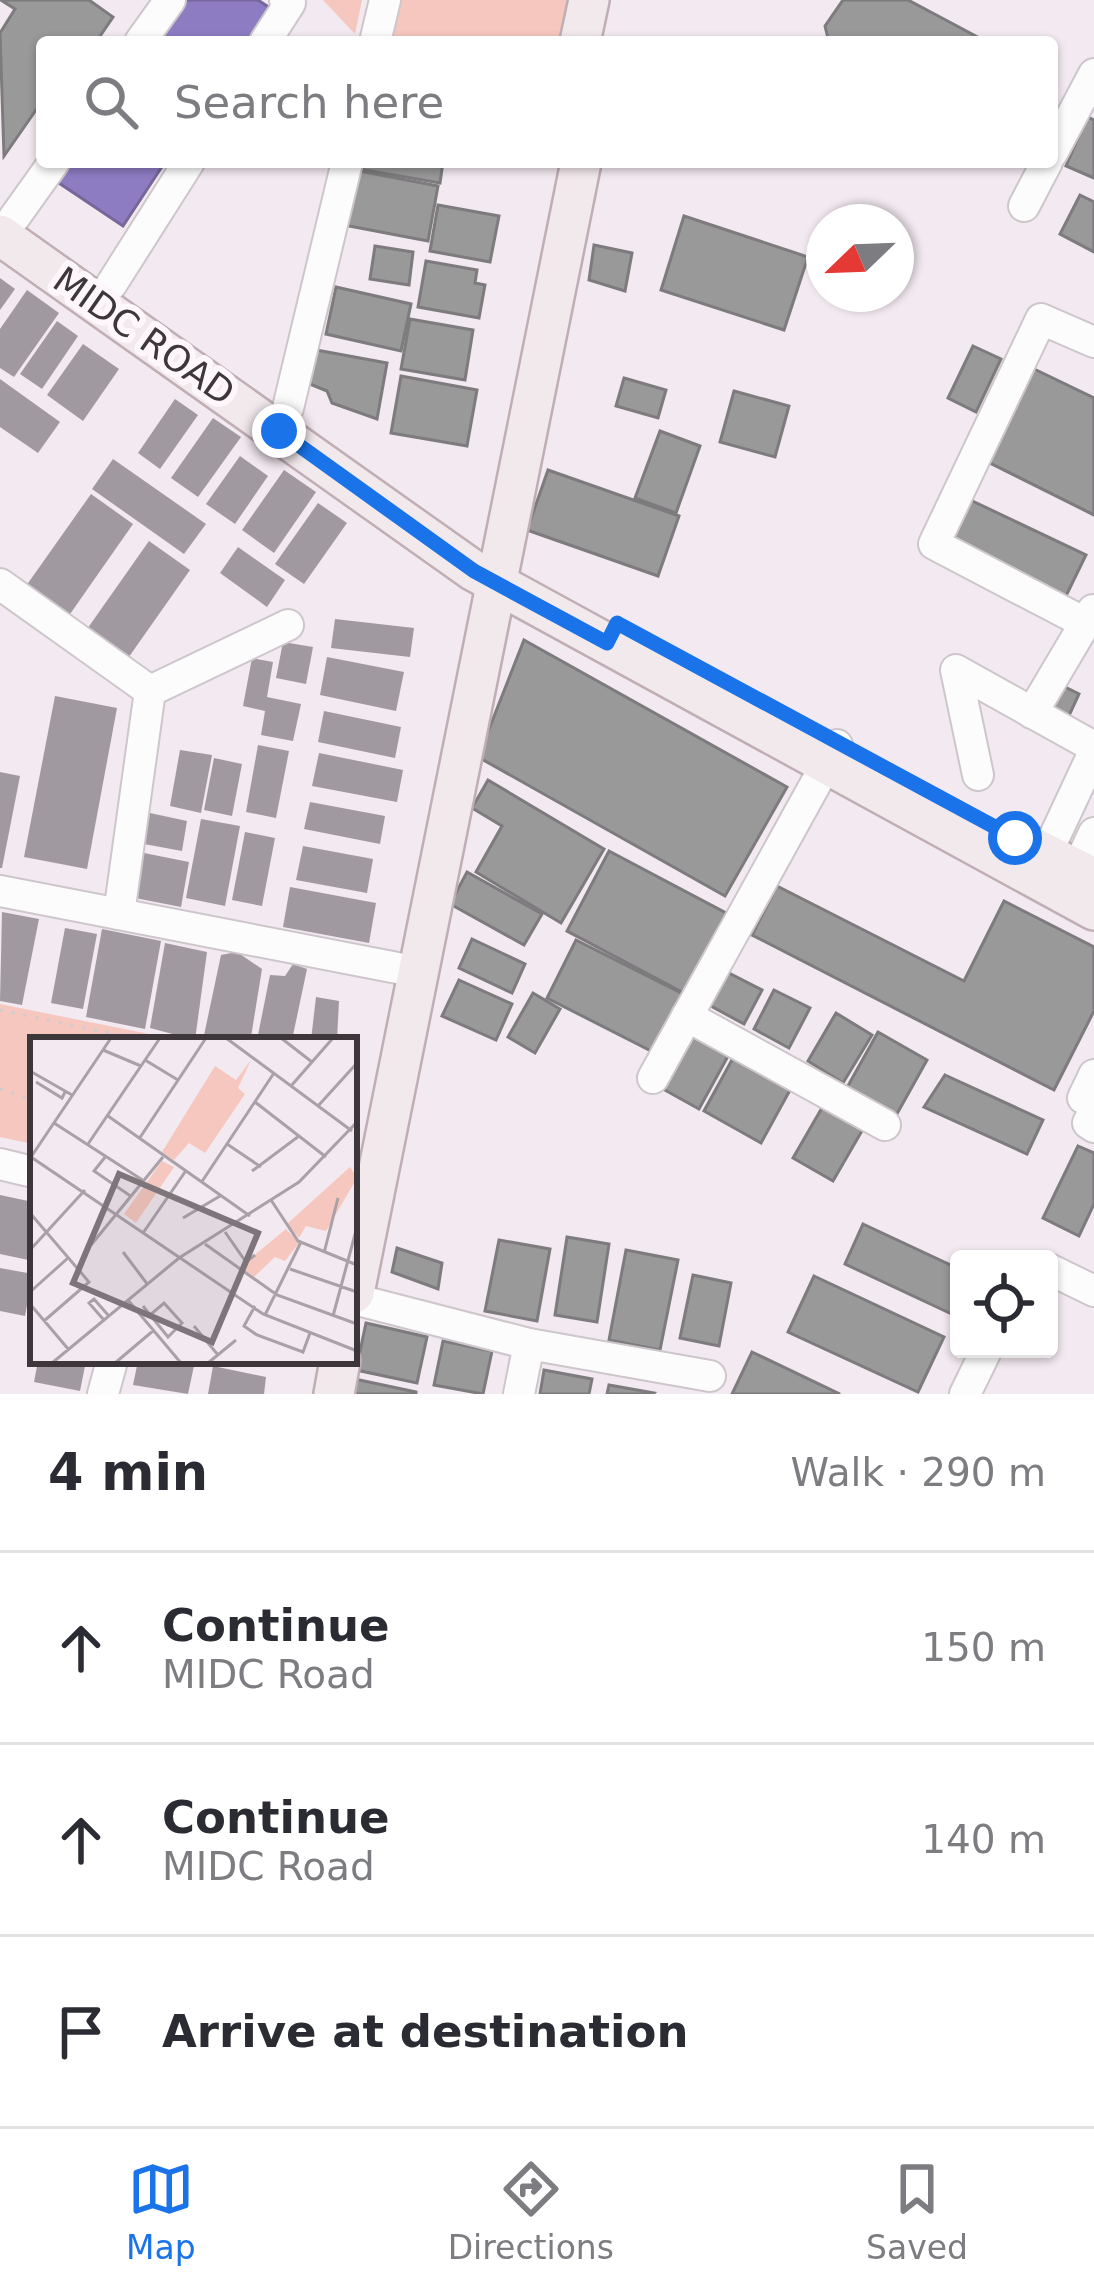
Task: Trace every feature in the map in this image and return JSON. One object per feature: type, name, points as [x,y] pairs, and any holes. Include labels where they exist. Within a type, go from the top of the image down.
[{"type":"main road","points":[[581,36],[589,0]]},
{"type":"main road","points":[[606,36],[614,0]]},
{"type":"main road","points":[[357,1277],[406,970],[487,565],[555,168]]},
{"type":"main road","points":[[487,565],[579,168]]},
{"type":"main road","name":"MIDC ROAD","points":[[5,220],[111,285],[288,408],[487,565]]},
{"type":"main road","name":"MIDC ROAD","points":[[5,220],[487,565],[1068,881]]},
{"type":"main road","points":[[357,1159],[406,970]]},
{"type":"main road","points":[[309,1394],[315,1364]]},
{"type":"main road","points":[[334,1394],[339,1364]]},
{"type":"street","points":[[144,36],[170,0]]},
{"type":"street","points":[[269,36],[290,3],[285,0]]},
{"type":"street","points":[[377,36],[386,0]]},
{"type":"street","points":[[1058,142],[1094,74]]},
{"type":"street","points":[[5,220],[49,168]]},
{"type":"street","points":[[111,285],[185,168]]},
{"type":"street","points":[[288,408],[346,168]]},
{"type":"street","points":[[1024,206],[1044,168]]},
{"type":"street","points":[[1032,713],[1089,616],[934,544],[1041,320],[1094,342]]},
{"type":"street","points":[[0,584],[149,691]]},
{"type":"street","points":[[149,691],[289,625]]},
{"type":"street","points":[[978,775],[956,670],[1094,750],[1068,881]]},
{"type":"street","points":[[119,914],[149,691]]},
{"type":"street","points":[[653,1078],[831,755]]},
{"type":"street","points":[[1068,881],[1094,833]]},
{"type":"street","points":[[0,891],[406,970]]},
{"type":"street","points":[[687,1016],[885,1125]]},
{"type":"street","points":[[0,1163],[30,1171]]},
{"type":"street","points":[[1058,1273],[1094,1291]]},
{"type":"street","points":[[357,1297],[529,1344],[710,1376]]},
{"type":"street","points":[[519,1394],[529,1344]]},
{"type":"street","points":[[965,1394],[983,1358]]},
{"type":"street","points":[[104,1394],[111,1364]]},
{"type":"path","points":[[0,1010],[128,1037]]},
{"type":"path","points":[[0,1089],[30,1099]]},
{"type":"shaded area","points":[[323,0],[362,0],[355,34]]},
{"type":"shaded area","points":[[400,0],[570,0],[562,36],[393,36]]},
{"type":"shaded area","points":[[0,1004],[164,1037],[30,1037],[30,1143],[0,1137]]},
{"type":"building: Offices","points":[[177,0],[258,0],[276,12],[261,36],[153,36]]},
{"type":"building: Offices","points":[[56,168],[161,168],[123,226],[50,177]]},
{"type":"building: Industry","points":[[1,0],[89,0],[113,17],[100,36],[36,36],[36,110],[4,156],[0,33],[15,9]]},
{"type":"building: Industry","points":[[843,0],[908,0],[976,36],[828,36],[825,26]]},
{"type":"building: Industry","points":[[1087,117],[1094,120],[1094,178],[1066,166]]},
{"type":"building: Industry","points":[[359,168],[442,168],[440,183]]},
{"type":"building: Industry","points":[[354,170],[438,186],[428,241],[344,225]]},
{"type":"building: Industry","points":[[1080,195],[1094,202],[1094,252],[1060,234]]},
{"type":"building: Industry","points":[[438,205],[499,216],[490,262],[430,251]]},
{"type":"building: Industry","points":[[684,216],[806,256],[784,330],[661,290]]},
{"type":"building: Industry","points":[[594,245],[632,253],[625,291],[589,280]]},
{"type":"building: Industry","points":[[375,246],[413,252],[409,285],[370,279]]},
{"type":"building: Industry","points":[[426,261],[477,270],[475,283],[485,285],[479,318],[418,307]]},
{"type":"building: Industry","points":[[336,287],[411,304],[401,351],[326,334]]},
{"type":"building: Industry","points":[[410,319],[473,330],[465,380],[401,369]]},
{"type":"building: Industry","points":[[973,346],[1001,359],[976,412],[948,398]]},
{"type":"building: Industry","points":[[311,349],[387,363],[377,419],[332,403],[327,391],[305,382]]},
{"type":"building: Industry","points":[[1030,367],[1094,398],[1094,515],[984,460]]},
{"type":"building: Industry","points":[[401,376],[477,390],[467,446],[391,433]]},
{"type":"building: Industry","points":[[624,378],[666,390],[658,418],[616,406]]},
{"type":"building: Industry","points":[[734,391],[789,406],[775,457],[720,442]]},
{"type":"building: Industry","points":[[660,431],[700,446],[676,513],[635,498]]},
{"type":"building: Industry","points":[[548,470],[679,516],[658,576],[527,530]]},
{"type":"building: Industry","points":[[964,497],[1086,555],[1065,598],[944,540]]},
{"type":"building: Industry","points":[[524,640],[787,787],[725,896],[478,757]]},
{"type":"building: Industry","points":[[1055,682],[1079,694],[1067,720],[1042,708]]},
{"type":"building: Industry","points":[[488,780],[604,849],[561,923],[476,872],[502,826],[472,808]]},
{"type":"building: Industry","points":[[609,851],[726,913],[684,993],[567,931]]},
{"type":"building: Industry","points":[[467,872],[542,914],[524,945],[450,904]]},
{"type":"building: Industry","points":[[777,886],[964,981],[1004,901],[1094,947],[1094,1011],[1054,1090],[752,935]]},
{"type":"building: Industry","points":[[472,939],[525,964],[512,993],[459,968]]},
{"type":"building: Industry","points":[[576,940],[683,994],[653,1052],[547,998]]},
{"type":"building: Industry","points":[[725,971],[762,990],[744,1024],[707,1004]]},
{"type":"building: Industry","points":[[459,980],[512,1004],[496,1040],[442,1016]]},
{"type":"building: Industry","points":[[774,990],[810,1008],[789,1048],[754,1029]]},
{"type":"building: Industry","points":[[533,993],[560,1009],[535,1053],[508,1037]]},
{"type":"building: Industry","points":[[836,1013],[872,1035],[843,1083],[808,1061]]},
{"type":"building: Industry","points":[[683,1031],[728,1056],[699,1109],[654,1084]]},
{"type":"building: Industry","points":[[878,1032],[927,1060],[893,1121],[844,1093]]},
{"type":"building: Industry","points":[[733,1058],[790,1090],[761,1143],[704,1111]]},
{"type":"building: Industry","points":[[945,1075],[1043,1120],[1027,1154],[924,1107]]},
{"type":"building: Industry","points":[[823,1106],[863,1129],[833,1181],[793,1158]]},
{"type":"building: Industry","points":[[1078,1146],[1094,1153],[1094,1204],[1079,1236],[1043,1218]]},
{"type":"building: Industry","points":[[863,1224],[950,1265],[950,1313],[845,1264]]},
{"type":"building: Industry","points":[[567,1237],[609,1244],[597,1322],[555,1315]]},
{"type":"building: Industry","points":[[499,1240],[550,1249],[537,1321],[485,1311]]},
{"type":"building: Industry","points":[[397,1248],[442,1263],[438,1289],[392,1272]]},
{"type":"building: Industry","points":[[626,1250],[678,1260],[660,1350],[609,1340]]},
{"type":"building: Industry","points":[[693,1275],[731,1283],[719,1346],[680,1338]]},
{"type":"building: Industry","points":[[814,1276],[944,1337],[918,1392],[788,1332]]},
{"type":"building: Industry","points":[[366,1323],[427,1337],[417,1383],[356,1370]]},
{"type":"building: Industry","points":[[443,1341],[492,1351],[483,1394],[434,1385]]},
{"type":"building: Industry","points":[[752,1352],[840,1394],[732,1394]]},
{"type":"building: Industry","points":[[544,1370],[592,1379],[589,1394],[540,1394]]},
{"type":"building: Industry","points":[[350,1378],[416,1392],[416,1394],[346,1394]]},
{"type":"building: Industry","points":[[609,1385],[654,1393],[607,1394]]},
{"type":"building: Other","points":[[0,278],[15,289],[0,310]]},
{"type":"building: Other","points":[[27,290],[59,313],[14,377],[0,368],[0,329]]},
{"type":"building: Other","points":[[57,321],[78,336],[42,389],[20,374]]},
{"type":"building: Other","points":[[83,344],[119,369],[83,421],[47,395]]},
{"type":"building: Other","points":[[0,379],[60,422],[38,453],[0,427]]},
{"type":"building: Other","points":[[175,399],[198,415],[160,469],[138,453]]},
{"type":"building: Other","points":[[213,418],[241,437],[198,497],[171,478]]},
{"type":"building: Other","points":[[240,456],[268,476],[235,524],[206,504]]},
{"type":"building: Other","points":[[113,459],[206,524],[184,554],[92,489]]},
{"type":"building: Other","points":[[284,470],[316,492],[274,553],[242,530]]},
{"type":"building: Other","points":[[91,494],[133,524],[68,617],[26,586]]},
{"type":"building: Other","points":[[318,503],[347,523],[304,584],[275,564]]},
{"type":"building: Other","points":[[149,541],[190,570],[126,661],[85,632]]},
{"type":"building: Other","points":[[238,547],[285,580],[267,607],[220,573]]},
{"type":"building: Other","points":[[335,619],[414,628],[410,657],[331,648]]},
{"type":"building: Other","points":[[283,642],[313,647],[306,684],[276,678]]},
{"type":"building: Other","points":[[327,657],[404,672],[396,711],[320,695]]},
{"type":"building: Other","points":[[252,658],[273,662],[267,697],[301,704],[293,741],[261,735],[265,711],[243,706]]},
{"type":"building: Other","points":[[55,696],[117,708],[87,869],[24,857]]},
{"type":"building: Other","points":[[324,711],[401,727],[395,758],[318,742]]},
{"type":"building: Other","points":[[258,745],[289,751],[276,818],[246,812]]},
{"type":"building: Other","points":[[180,750],[212,755],[201,813],[170,806]]},
{"type":"building: Other","points":[[319,753],[403,770],[397,802],[312,786]]},
{"type":"building: Other","points":[[214,758],[242,764],[232,816],[204,810]]},
{"type":"building: Other","points":[[0,772],[20,776],[2,868],[0,868]]},
{"type":"building: Other","points":[[310,802],[385,816],[380,844],[304,829]]},
{"type":"building: Other","points":[[150,813],[187,821],[182,851],[144,844]]},
{"type":"building: Other","points":[[201,819],[240,826],[225,906],[186,898]]},
{"type":"building: Other","points":[[245,832],[275,838],[262,906],[232,900]]},
{"type":"building: Other","points":[[303,846],[373,859],[367,893],[296,880]]},
{"type":"building: Other","points":[[139,852],[189,862],[181,907],[130,897]]},
{"type":"building: Other","points":[[290,887],[376,903],[369,943],[283,927]]},
{"type":"building: Other","points":[[2,912],[39,919],[22,1005],[0,1001]]},
{"type":"building: Other","points":[[65,928],[97,934],[83,1009],[51,1003]]},
{"type":"building: Other","points":[[102,929],[161,941],[145,1029],[86,1017]]},
{"type":"building: Other","points":[[165,943],[207,952],[195,1037],[150,1028]]},
{"type":"building: Other","points":[[237,952],[262,969],[251,1037],[204,1037],[221,955]]},
{"type":"building: Other","points":[[293,964],[307,969],[293,1037],[258,1037],[270,975],[285,976]]},
{"type":"building: Other","points":[[316,997],[339,1001],[337,1037],[311,1037]]},
{"type":"building: Other","points":[[0,1195],[30,1201],[30,1260],[0,1254]]},
{"type":"building: Other","points":[[0,1268],[30,1273],[25,1316],[0,1311]]},
{"type":"building: Other","points":[[37,1364],[85,1364],[80,1391],[34,1382]]},
{"type":"building: Other","points":[[137,1364],[194,1364],[188,1394],[133,1385]]},
{"type":"building: Other","points":[[213,1366],[266,1377],[264,1394],[208,1394]]},
{"type":"route","points":[[279,431],[496,584],[607,643],[617,623],[1015,838]]}]
